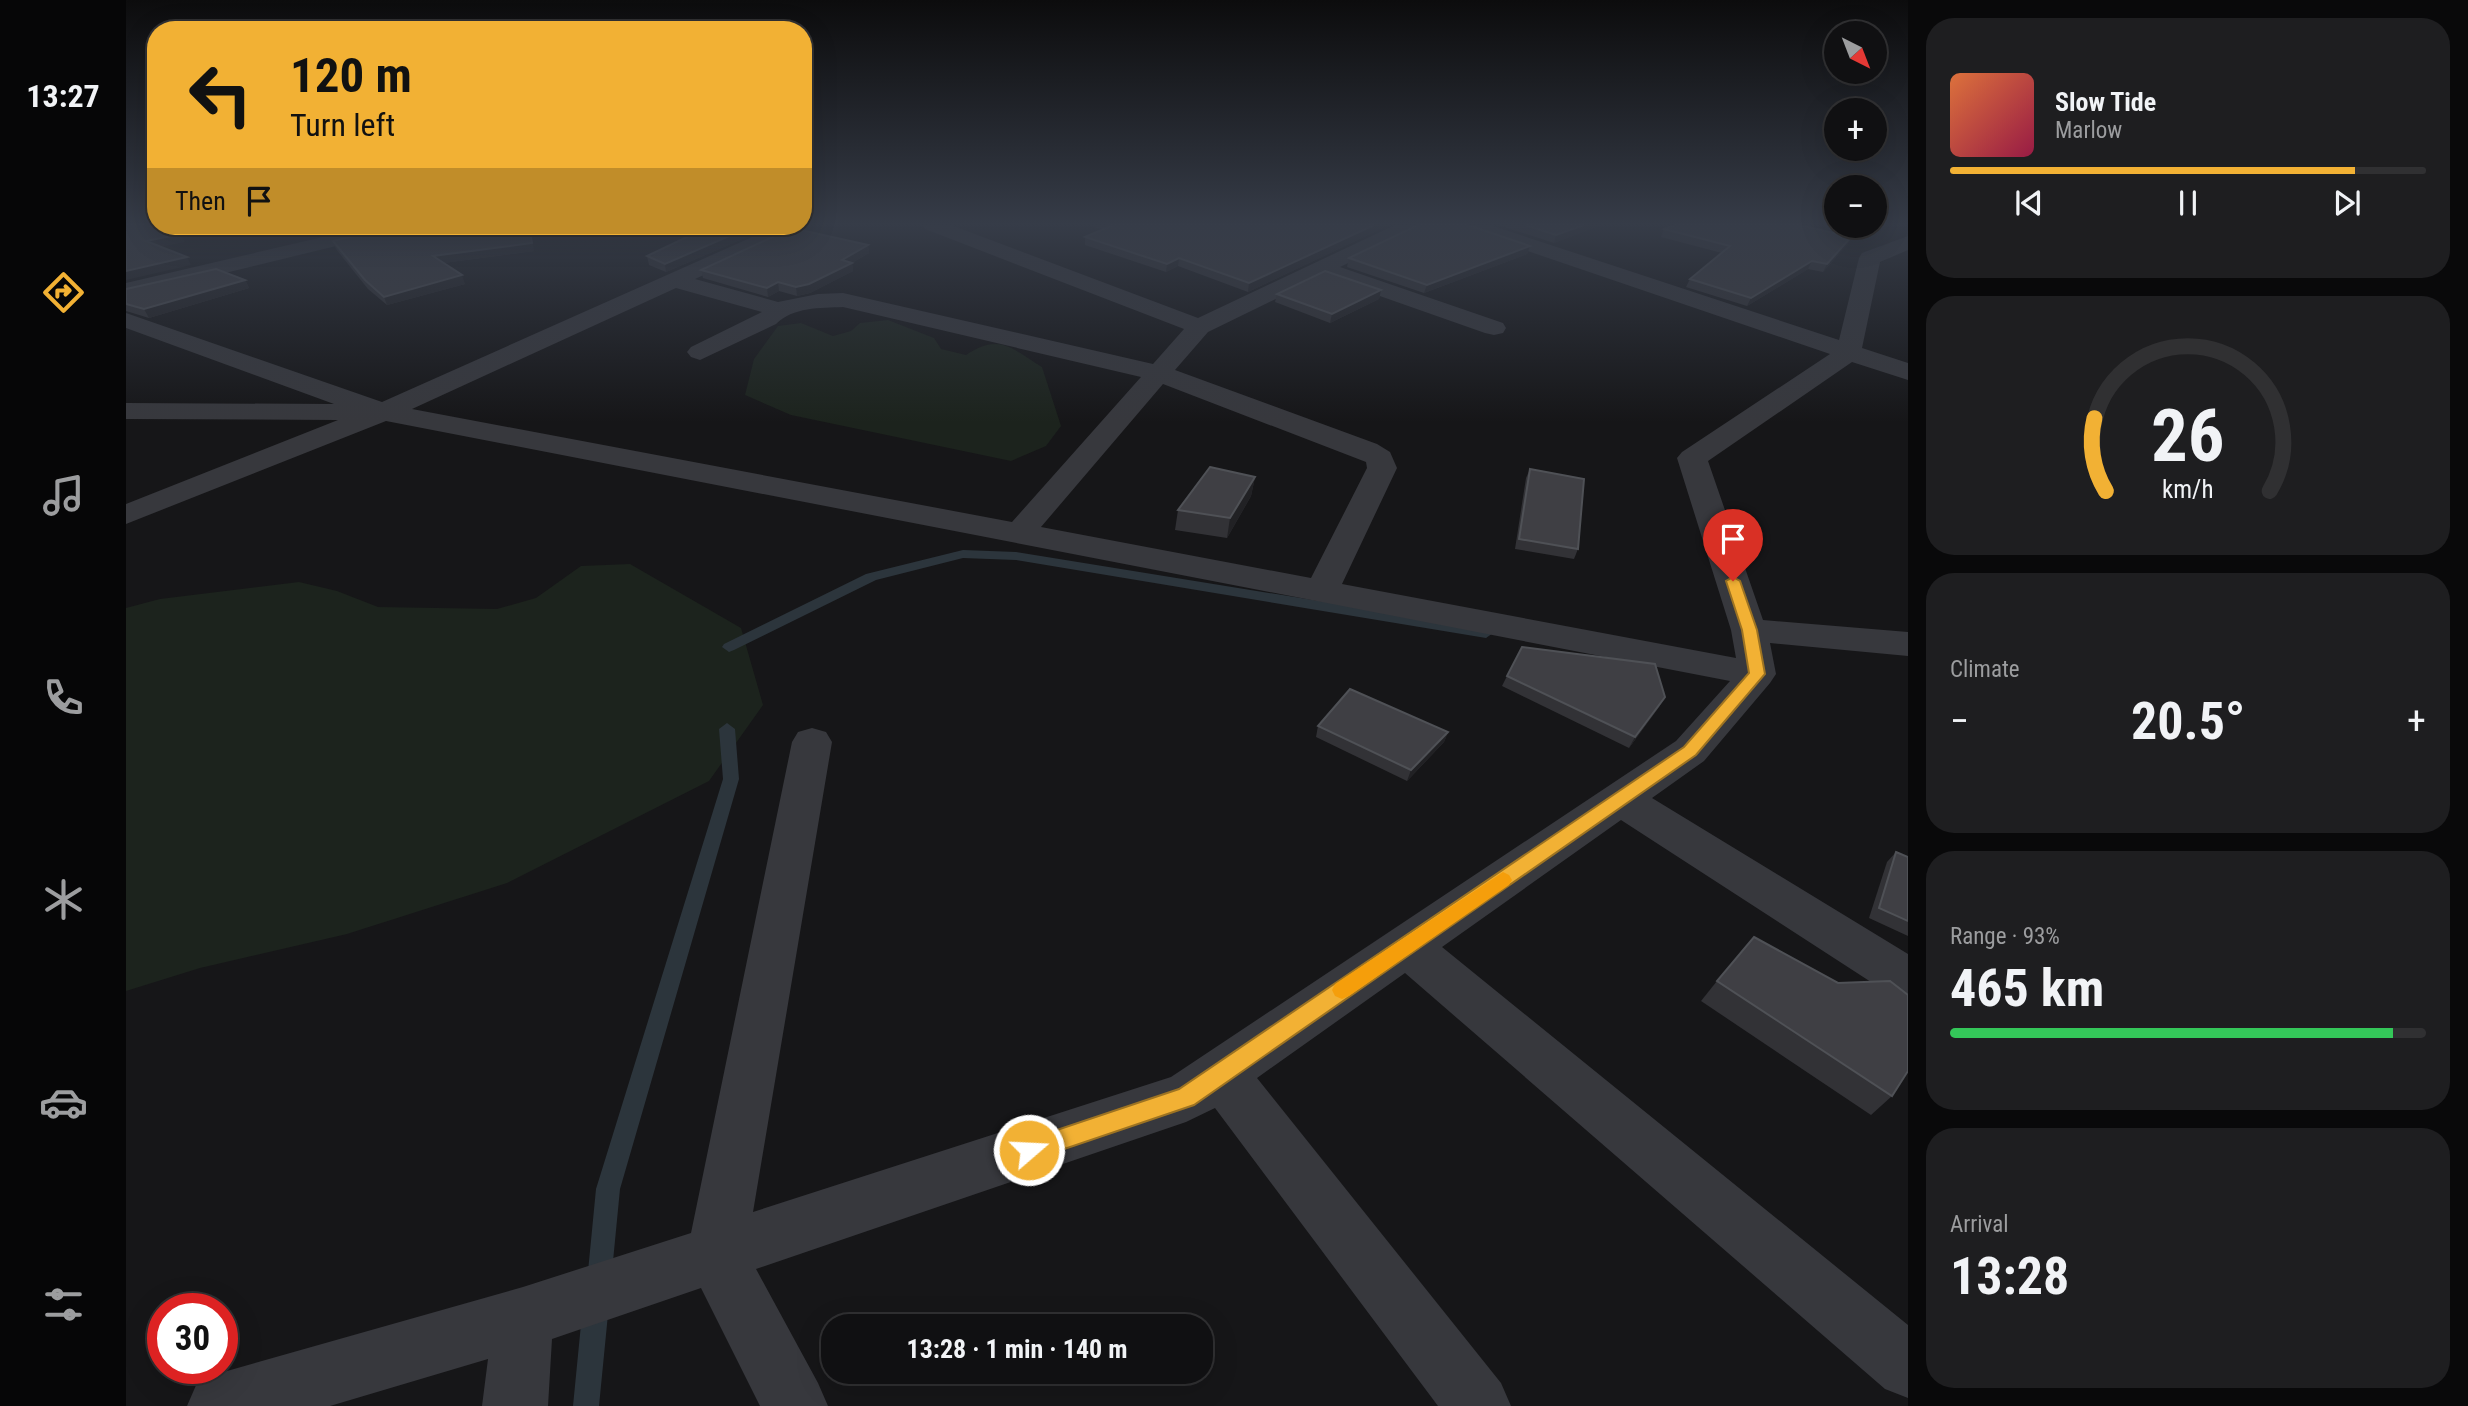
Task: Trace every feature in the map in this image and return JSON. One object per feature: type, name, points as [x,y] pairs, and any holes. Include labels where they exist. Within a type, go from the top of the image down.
[{"type":"street","points":[[126,515],[383,412],[651,291]]},
{"type":"street","points":[[712,291],[778,309],[843,300],[1158,373],[1367,450],[1380,458],[1382,468],[1321,591]]},
{"type":"street","points":[[1104,291],[1199,327]]},
{"type":"street","points":[[1018,533],[1199,327],[1274,291]]},
{"type":"street","points":[[1386,291],[1494,328]]},
{"type":"street","points":[[1664,291],[1908,372]]},
{"type":"street","points":[[220,1406],[523,1318],[1186,1097],[1690,751],[1753,652],[1692,458],[1848,353],[1862,291]]},
{"type":"street","points":[[700,352],[768,319],[778,309]]},
{"type":"street","points":[[126,320],[383,412],[1321,591],[1753,652],[1908,644]]},
{"type":"street","points":[[126,411],[383,412]]},
{"type":"street","points":[[794,1406],[716,1255],[812,742]]},
{"type":"street","points":[[1620,799],[1908,980]]},
{"type":"street","points":[[1407,946],[1908,1366]]},
{"type":"street","points":[[1220,1073],[1478,1406]]},
{"type":"street","points":[[515,1406],[523,1318]]},
{"type":"shaded area","points":[[888,320],[934,338],[941,349],[966,355],[988,345],[997,344],[1014,349],[1042,367],[1061,426],[1046,446],[1011,461],[791,415],[745,395],[754,359],[778,326],[801,323],[833,336],[851,331],[860,323]]},
{"type":"shaded area","points":[[630,564],[741,628],[763,705],[709,781],[507,883],[347,934],[200,968],[126,991],[126,608],[160,599],[299,582],[337,591],[378,607],[497,609],[536,598],[581,566]]},
{"type":"building","points":[[126,291],[208,291],[144,309],[126,304]]},
{"type":"building","points":[[377,291],[407,291],[384,297]]},
{"type":"building","points":[[1284,291],[1380,291],[1332,314],[1277,294]]},
{"type":"building","points":[[1727,291],[1763,291],[1751,298]]},
{"type":"building","points":[[1210,467],[1255,477],[1230,518],[1178,510]]},
{"type":"building","points":[[1530,469],[1584,479],[1578,549],[1519,539]]},
{"type":"building","points":[[1522,647],[1655,664],[1665,697],[1635,737],[1507,676]]},
{"type":"building","points":[[1350,689],[1448,732],[1411,770],[1318,726]]},
{"type":"building","points":[[1896,852],[1908,857],[1908,921],[1879,908]]},
{"type":"building","points":[[1754,937],[1838,983],[1890,981],[1908,995],[1908,1071],[1892,1096],[1717,981]]},
{"type":"waterway","points":[[729,647],[871,577],[963,554],[1016,556],[1486,633]]},
{"type":"waterway","points":[[599,1282],[608,1189],[731,779],[727,729]]},
{"type":"waterway","points":[[586,1406],[596,1304]]},
{"type":"slow traffic","points":[[1342,990],[1503,880]]},
{"type":"route","points":[[1029,1150],[1186,1097],[1690,751],[1757,674],[1749,630],[1733,581]]}]
